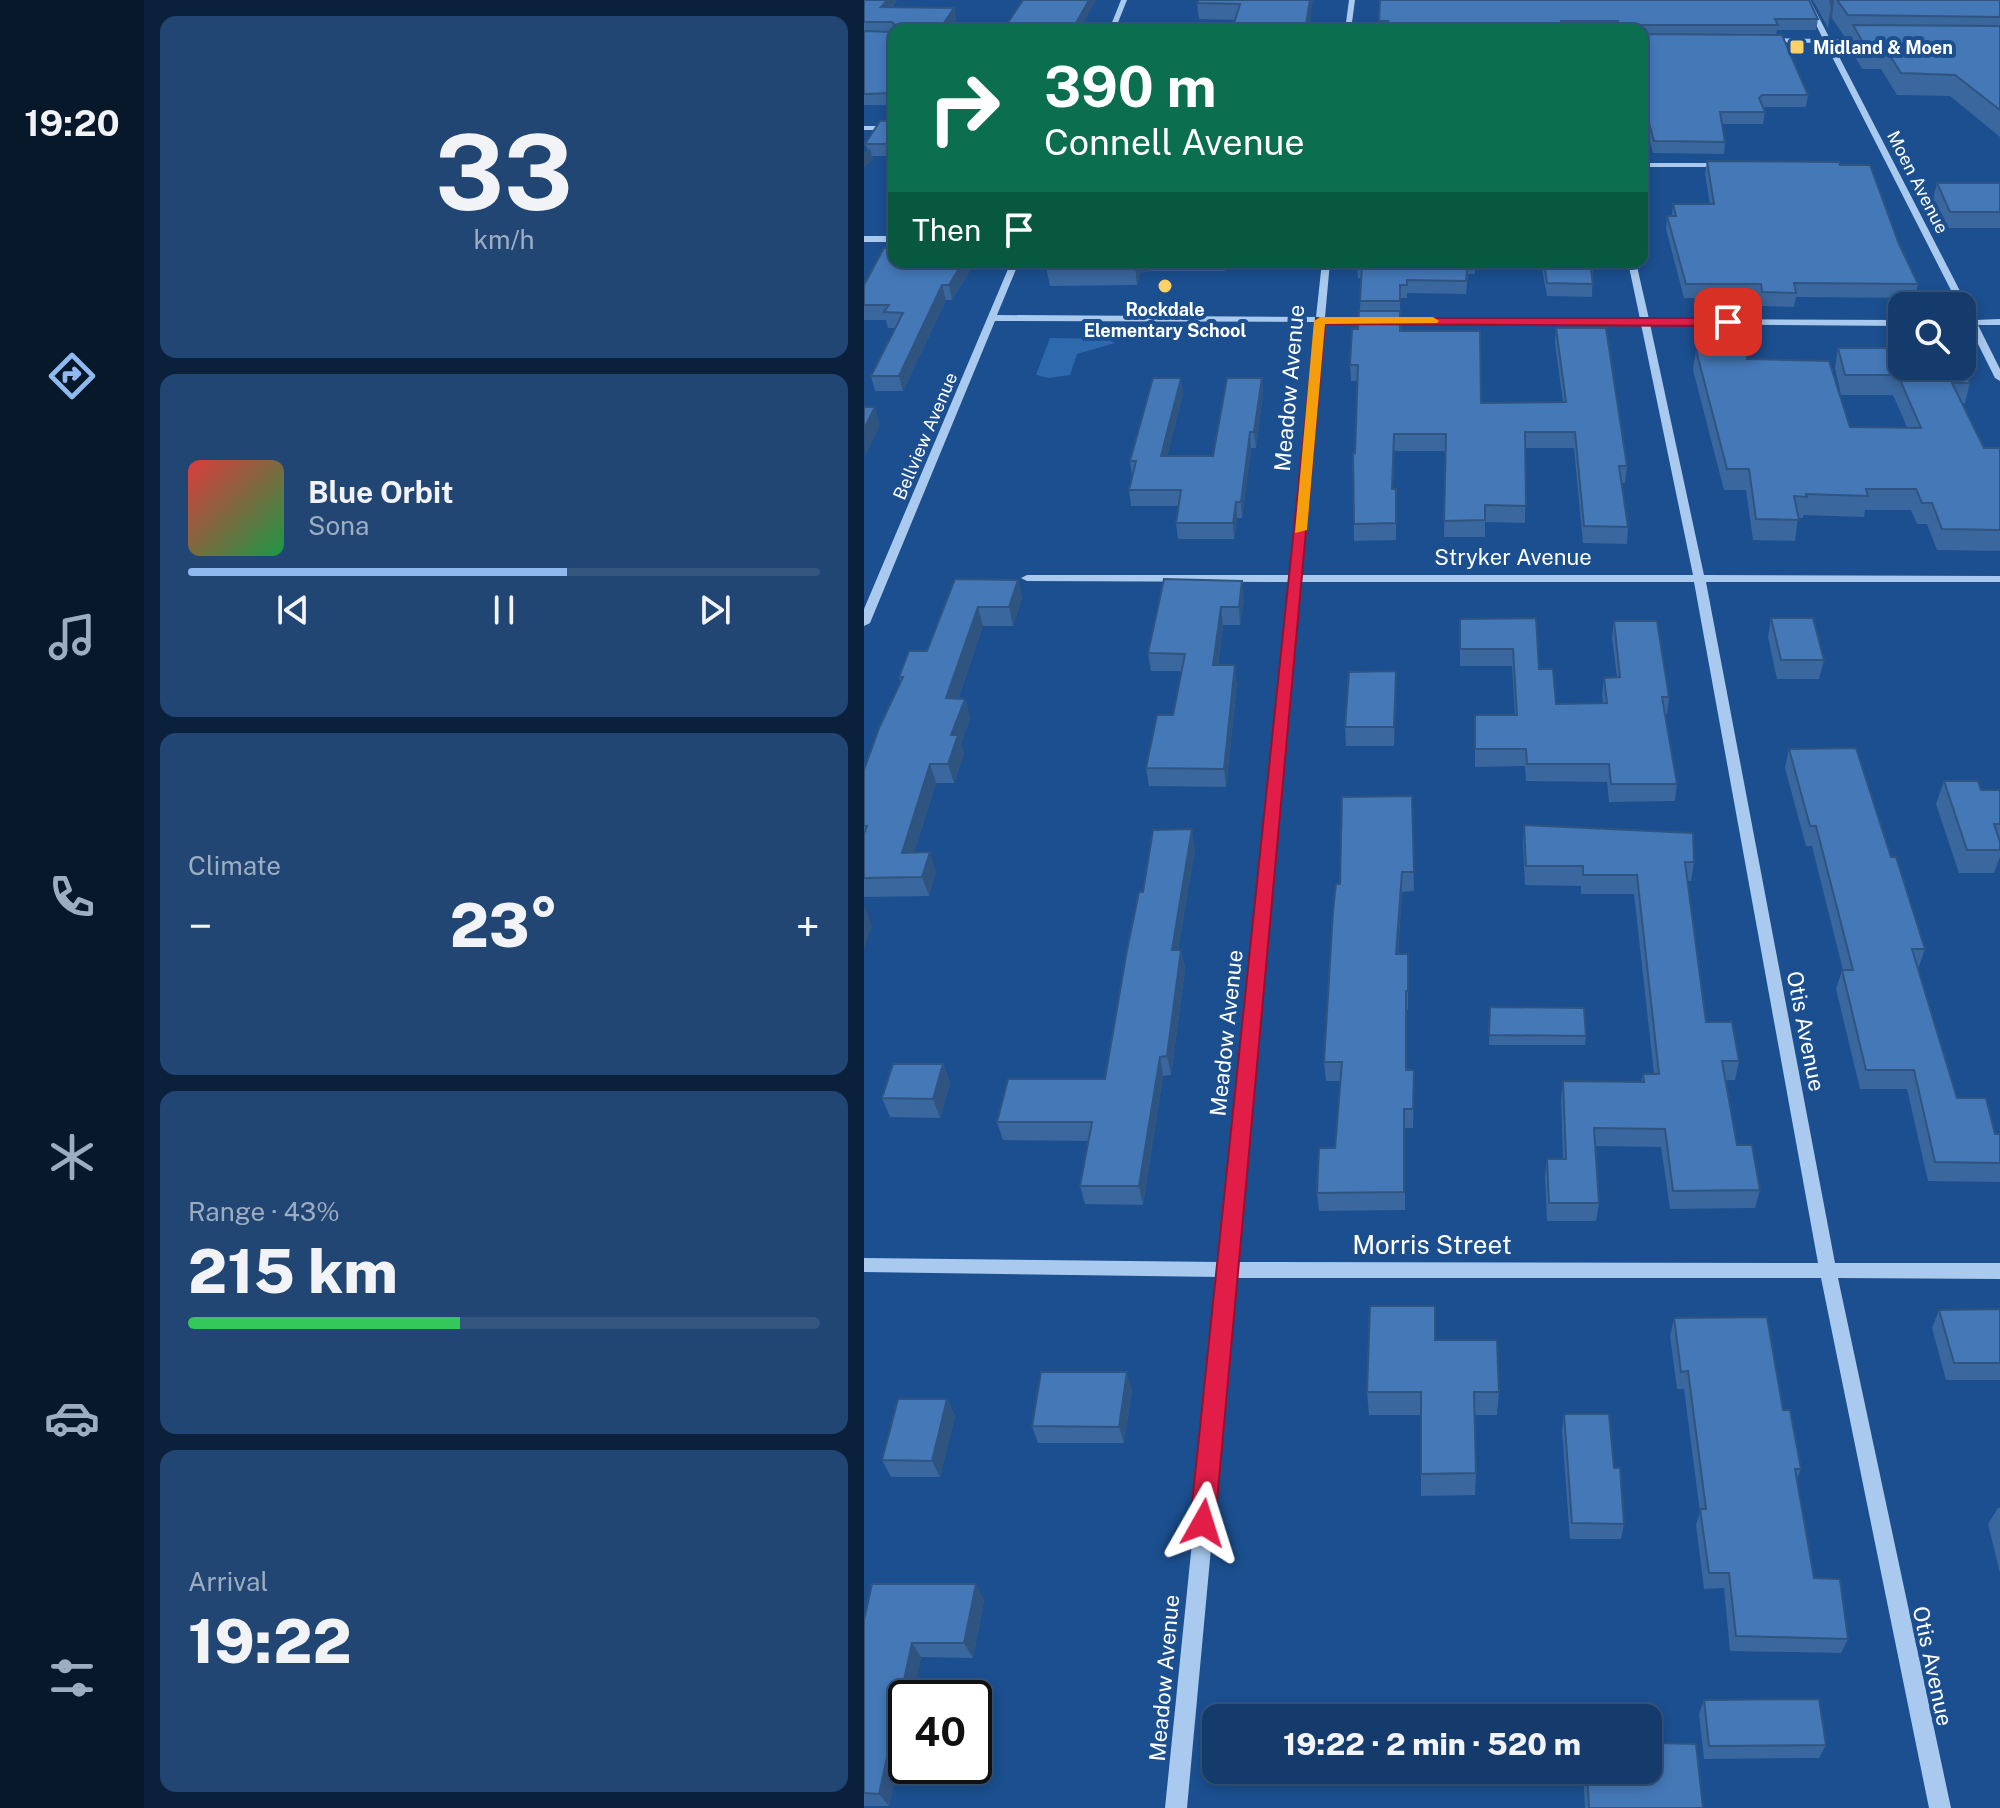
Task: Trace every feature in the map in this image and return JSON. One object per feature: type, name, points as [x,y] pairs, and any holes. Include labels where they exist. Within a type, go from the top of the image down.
[{"type":"street","points":[[1114,24],[1124,0]]},
{"type":"street","points":[[1349,24],[1352,0]]},
{"type":"street","name":"Moen Avenue","points":[[1807,0],[1952,292]]},
{"type":"street","points":[[1752,40],[1876,41]]},
{"type":"street","points":[[864,128],[888,128]]},
{"type":"street","points":[[1648,165],[1733,165]]},
{"type":"street","points":[[1881,167],[1892,167]]},
{"type":"street","points":[[864,239],[888,239]]},
{"type":"street","name":"Bellview Avenue","points":[[864,623],[1013,268]]},
{"type":"street","name":"Meadow Avenue","points":[[1176,1808],[1325,268]]},
{"type":"street","name":"Otis Avenue","points":[[1633,268],[1699,577],[1828,1271],[1940,1808]]},
{"type":"street","points":[[992,318],[1888,323]]},
{"type":"street","points":[[1976,323],[2000,322]]},
{"type":"street","name":"Moen Avenue","points":[[1976,338],[2000,378]]},
{"type":"street","name":"Stryker Avenue","points":[[1027,578],[2000,579]]},
{"type":"street","name":"Morris Street","points":[[864,1265],[1227,1270],[2000,1271]]},
{"type":"shaded area","points":[[1050,338],[1107,339],[1115,343],[1077,354],[1070,375],[1049,378],[1036,375]]},
{"type":"building","points":[[864,0],[887,0],[881,7],[954,8],[943,24],[864,22]]},
{"type":"building","points":[[1023,0],[1089,0],[1075,24],[1007,24]]},
{"type":"building","points":[[1199,0],[1310,0],[1306,24],[1234,24],[1240,4],[1197,3]]},
{"type":"building","points":[[1380,0],[1809,0],[1818,19],[1775,19],[1778,25],[1648,25],[1619,24],[1618,21],[1387,24],[1388,21],[1379,21]]},
{"type":"building","points":[[1837,0],[2000,0],[2000,17],[1848,15]]},
{"type":"building","points":[[1853,25],[2000,26],[2000,110],[1955,75],[1901,73],[1885,48],[1866,48]]},
{"type":"building","points":[[864,31],[888,32],[888,93],[864,94]]},
{"type":"building","points":[[1648,34],[1782,35],[1808,95],[1762,95],[1759,98],[1765,112],[1720,112],[1725,142],[1654,141],[1648,119]]},
{"type":"building","points":[[888,120],[888,144],[865,144],[880,121]]},
{"type":"building","points":[[1707,161],[1870,165],[1899,244],[1918,284],[1794,283],[1796,293],[1762,292],[1761,284],[1686,284],[1667,216],[1676,216],[1673,204],[1714,204]]},
{"type":"building","points":[[1937,183],[2000,183],[2000,212],[1950,212]]},
{"type":"building","points":[[884,248],[888,248],[888,268],[959,268],[949,285],[942,285],[899,376],[871,376],[903,313],[884,312],[889,305],[864,305],[864,285]]},
{"type":"building","points":[[1362,268],[1467,268],[1466,281],[1407,280],[1407,285],[1400,285],[1400,301],[1360,301]]},
{"type":"building","points":[[1545,268],[1591,268],[1593,284],[1547,283]]},
{"type":"building","points":[[1359,311],[1400,311],[1400,331],[1480,331],[1481,403],[1566,402],[1556,328],[1606,328],[1627,466],[1619,466],[1628,527],[1584,526],[1575,432],[1525,432],[1526,506],[1485,505],[1485,520],[1444,521],[1446,434],[1394,434],[1392,489],[1396,489],[1396,523],[1354,524],[1353,453],[1358,365],[1350,365],[1352,329],[1358,329]]},
{"type":"building","points":[[1838,348],[1888,348],[1888,375],[1845,375]]},
{"type":"building","points":[[1696,350],[1745,350],[1747,359],[1829,361],[1850,427],[1921,428],[1900,380],[1969,380],[1970,383],[1952,383],[1984,448],[2000,448],[2000,530],[1942,529],[1932,503],[1922,503],[1916,489],[1866,489],[1868,496],[1794,496],[1799,520],[1756,519],[1749,469],[1727,469]]},
{"type":"building","points":[[1153,378],[1181,378],[1161,456],[1213,456],[1227,378],[1262,378],[1254,432],[1250,432],[1241,502],[1236,502],[1233,523],[1176,523],[1181,490],[1129,490],[1136,461],[1130,461]]},
{"type":"building","points":[[864,407],[875,407],[864,429]]},
{"type":"building","points":[[955,579],[1018,580],[1009,607],[978,607],[946,698],[965,699],[951,735],[958,735],[948,764],[930,764],[902,853],[930,852],[922,877],[864,878],[864,834],[867,826],[864,826],[864,770],[879,728],[903,677],[899,677],[909,651],[927,651]]},
{"type":"building","points":[[1164,579],[1242,581],[1239,607],[1221,607],[1213,665],[1235,665],[1224,769],[1146,768],[1157,715],[1173,715],[1185,654],[1148,653]]},
{"type":"building","points":[[1536,618],[1539,669],[1553,669],[1556,704],[1607,703],[1604,678],[1620,677],[1614,621],[1657,621],[1669,697],[1662,697],[1677,784],[1611,784],[1609,764],[1527,764],[1526,749],[1475,749],[1475,715],[1517,715],[1513,649],[1460,649],[1460,619]]},
{"type":"building","points":[[1771,618],[1813,618],[1824,660],[1781,660]]},
{"type":"building","points":[[1396,671],[1394,727],[1345,727],[1349,672]]},
{"type":"building","points":[[1856,748],[1891,857],[1896,857],[1925,949],[1912,949],[1957,1098],[1986,1098],[1995,1134],[2000,1134],[2000,1163],[1935,1162],[1914,1070],[1866,1070],[1842,970],[1853,970],[1816,826],[1810,826],[1789,749]]},
{"type":"building","points":[[1944,781],[1978,781],[1981,790],[2000,790],[2000,824],[1994,824],[2000,850],[1967,850]]},
{"type":"building","points":[[1412,796],[1414,872],[1402,872],[1396,954],[1408,954],[1406,1070],[1414,1070],[1413,1109],[1404,1109],[1404,1192],[1317,1193],[1319,1148],[1335,1148],[1342,1062],[1324,1062],[1333,911],[1336,884],[1340,884],[1342,797]]},
{"type":"building","points":[[1524,825],[1693,833],[1694,862],[1685,862],[1706,1022],[1732,1022],[1739,1061],[1722,1061],[1737,1145],[1752,1145],[1760,1190],[1673,1191],[1665,1129],[1594,1128],[1599,1203],[1549,1203],[1547,1159],[1566,1159],[1563,1081],[1644,1082],[1643,1074],[1659,1074],[1637,875],[1583,875],[1583,866],[1526,866]]},
{"type":"building","points":[[1192,829],[1172,950],[1181,950],[1167,1056],[1160,1057],[1139,1186],[1080,1186],[1092,1122],[997,1122],[1008,1079],[1105,1079],[1127,950],[1139,892],[1143,892],[1153,830]]},
{"type":"building","points":[[1490,1007],[1584,1008],[1586,1036],[1489,1035]]},
{"type":"building","points":[[893,1064],[943,1064],[933,1099],[882,1098]]},
{"type":"building","points":[[1370,1306],[1435,1306],[1435,1340],[1497,1340],[1499,1392],[1474,1392],[1476,1473],[1421,1474],[1421,1392],[1367,1392]]},
{"type":"building","points":[[2000,1309],[2000,1363],[1954,1363],[1939,1310]]},
{"type":"building","points":[[1767,1317],[1783,1410],[1790,1410],[1801,1469],[1795,1469],[1814,1578],[1840,1579],[1848,1639],[1736,1636],[1729,1573],[1709,1573],[1700,1509],[1706,1509],[1688,1371],[1681,1372],[1674,1318]]},
{"type":"building","points":[[1041,1372],[1127,1372],[1119,1427],[1032,1426]]},
{"type":"building","points":[[898,1399],[947,1399],[932,1461],[882,1460]]},
{"type":"building","points":[[1564,1414],[1609,1414],[1614,1468],[1620,1468],[1624,1524],[1572,1523]]},
{"type":"building","points":[[872,1584],[976,1584],[964,1643],[912,1643],[904,1680],[888,1680],[888,1753],[879,1794],[864,1793],[864,1620]]},
{"type":"building","points":[[1819,1699],[1826,1745],[1709,1746],[1704,1700]]},
{"type":"building","points":[[1662,1743],[1696,1744],[1703,1808],[1589,1808],[1588,1784],[1662,1784]]},
{"type":"slow traffic","points":[[1300,530],[1320,321],[1433,321]]},
{"type":"place","name":"Midland & Moen","points":[[1797,47]]},
{"type":"place","name":"Rockdale Elementary School","points":[[1165,286]]},
{"type":"route","points":[[1203,1523],[1320,321],[1728,322]]}]
